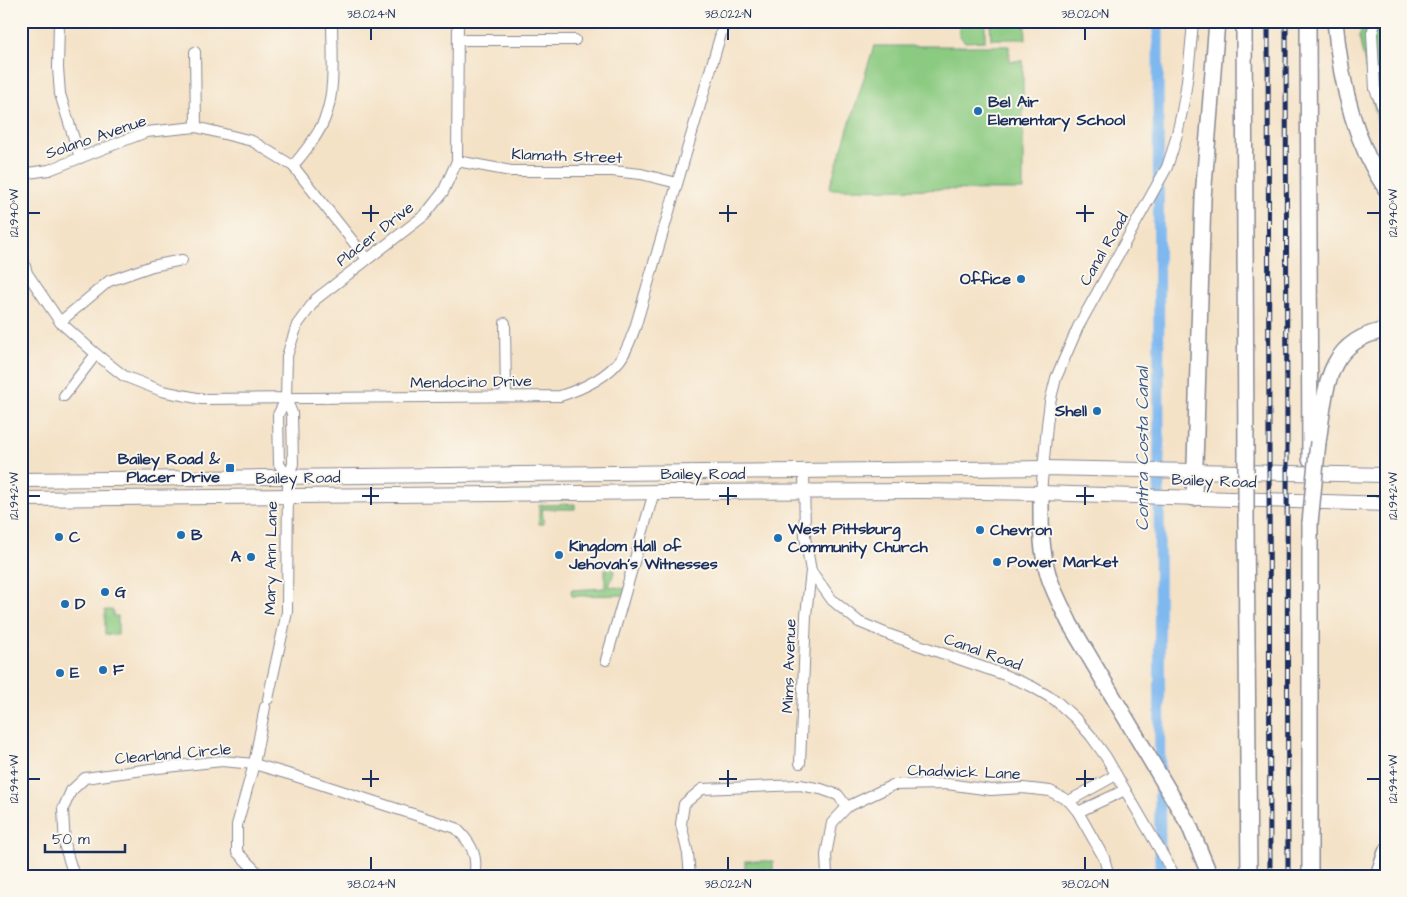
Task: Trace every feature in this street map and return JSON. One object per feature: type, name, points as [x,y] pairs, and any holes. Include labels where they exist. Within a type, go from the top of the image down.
[{"type":"highway","points":[[1194,498],[1194,470],[1198,427],[1203,207],[1217,21]]},
{"type":"highway","points":[[1244,21],[1249,876]]},
{"type":"highway","points":[[1308,21],[1310,876]]},
{"type":"highway","points":[[1335,21],[1347,94],[1355,123],[1367,154],[1386,189]]},
{"type":"highway","points":[[1310,523],[1318,442],[1331,372],[1339,356],[1350,344],[1363,336],[1386,330]]},
{"type":"highway","points":[[1041,493],[1041,534],[1048,574],[1058,599],[1070,624],[1182,812],[1210,876]]},
{"type":"highway","points":[[1378,876],[1386,852]]},
{"type":"main road","name":"Bailey Road","points":[[21,480],[1044,468],[1386,475]]},
{"type":"main road","name":"Bailey Road","points":[[21,499],[803,491],[1041,493],[1386,504]]},
{"type":"street","points":[[59,21],[58,68],[60,94],[80,158]]},
{"type":"street","points":[[293,166],[312,142],[326,117],[332,89],[332,21]]},
{"type":"street","name":"Placer Drive","points":[[288,477],[279,464],[278,415],[286,400],[286,356],[296,325],[316,299],[425,214],[443,192],[457,161],[458,21]]},
{"type":"street","name":"Mendocino Drive","points":[[21,253],[24,274],[60,322],[124,376],[162,391],[202,399],[286,400],[560,396],[583,388],[604,375],[620,360],[636,328],[723,21]]},
{"type":"street","name":"Canal Road","points":[[1041,493],[1050,402],[1056,378],[1078,327],[1167,167],[1182,122],[1187,90],[1193,21]]},
{"type":"street","points":[[1376,21],[1372,33],[1375,89],[1386,115]]},
{"type":"street","points":[[458,40],[575,40]]},
{"type":"street","points":[[195,52],[196,127]]},
{"type":"street","name":"Solano Avenue","points":[[21,174],[49,170],[146,132],[196,127],[252,141],[293,166],[367,259]]},
{"type":"street","name":"Klamath Street","points":[[457,161],[511,171],[641,174],[677,183]]},
{"type":"street","points":[[60,322],[109,281],[152,266],[182,260]]},
{"type":"street","points":[[505,323],[506,396]]},
{"type":"street","points":[[64,396],[96,354]]},
{"type":"street","name":"Canal Road","points":[[804,470],[805,537],[810,571],[832,600],[859,622],[890,635],[1002,674],[1031,686],[1055,700],[1091,736],[1174,873]]},
{"type":"street","name":"Mary Ann Lane","points":[[261,876],[237,852],[237,825],[254,764],[287,612],[288,477]]},
{"type":"street","points":[[606,660],[654,492]]},
{"type":"street","name":"Mims Avenue","points":[[800,763],[806,615],[810,571]]},
{"type":"street","name":"Clearland Circle","points":[[74,876],[65,847],[64,809],[71,791],[85,778],[222,761],[254,764],[296,776],[456,828],[468,840],[475,854],[474,876]]},
{"type":"street","points":[[1069,801],[1116,775]]},
{"type":"street","name":"Chadwick Lane","points":[[827,876],[826,855],[832,823],[847,807],[893,785],[947,784],[991,790],[1022,788],[1050,791],[1069,801],[1078,812],[1104,858],[1109,876]]},
{"type":"street","points":[[690,876],[688,854],[681,824],[684,804],[702,789],[800,785],[838,795],[847,807]]},
{"type":"street","points":[[1078,812],[1125,790]]},
{"type":"green space","points":[[965,21],[985,21],[985,41],[965,42],[959,35],[959,27]]},
{"type":"green space","points":[[990,21],[1025,21],[1026,39],[991,39]]},
{"type":"green space","points":[[1364,21],[1386,21],[1386,141],[1379,128],[1359,37]]},
{"type":"green space","points":[[874,46],[1009,46],[1009,61],[1023,61],[1023,190],[829,189]]},
{"type":"green space","points":[[575,504],[575,509],[542,509],[544,524],[539,524],[539,505]]},
{"type":"green space","points":[[605,569],[615,570],[609,586],[626,589],[624,595],[572,596],[571,590],[605,588]]},
{"type":"green space","points":[[105,610],[113,610],[113,616],[118,616],[118,635],[105,634]]},
{"type":"green space","points":[[745,861],[773,861],[773,876],[745,876]]},
{"type":"waterway","name":"Contra Costa Canal","points":[[1158,21],[1160,876]]},
{"type":"waterway","points":[[1379,45],[1386,49]]},
{"type":"railway","points":[[1268,21],[1270,876]]},
{"type":"railway","points":[[1286,21],[1288,876]]},
{"type":"place","name":"Bel Air Elementary School","points":[[978,111]]},
{"type":"place","name":"Office","points":[[1021,279]]},
{"type":"place","name":"Shell","points":[[1097,411]]},
{"type":"place","name":"Bailey Road & Placer Drive","points":[[230,468]]},
{"type":"place","name":"Chevron","points":[[980,530]]},
{"type":"place","name":"B","points":[[181,535]]},
{"type":"place","name":"C","points":[[59,537]]},
{"type":"place","name":"West Pittsburg Community Church","points":[[778,538]]},
{"type":"place","name":"Kingdom Hall of Jehovah's Witnesses","points":[[559,555]]},
{"type":"place","name":"A","points":[[251,557]]},
{"type":"place","name":"Power Market","points":[[997,562]]},
{"type":"place","name":"G","points":[[105,592]]},
{"type":"place","name":"D","points":[[65,604]]},
{"type":"place","name":"F","points":[[103,670]]},
{"type":"place","name":"E","points":[[60,673]]}]
